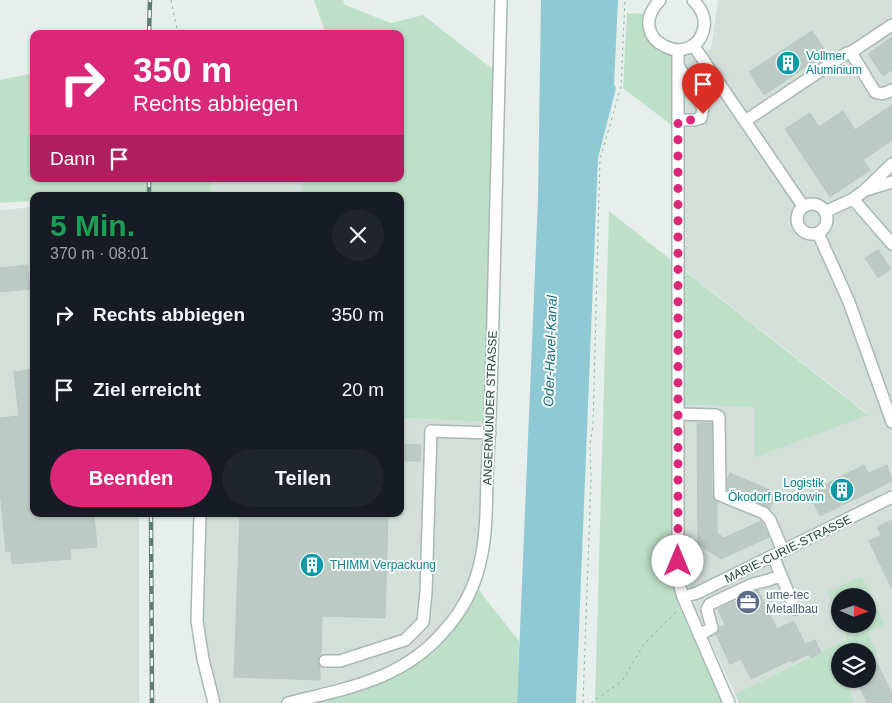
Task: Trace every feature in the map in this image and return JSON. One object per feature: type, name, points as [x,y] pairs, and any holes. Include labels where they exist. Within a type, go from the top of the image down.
[{"type":"street","name":"ANGERMÜNDER STRASSE","points":[[288,703],[369,682],[392,673],[421,654],[446,630],[468,594],[481,560],[486,527],[490,433],[501,0]]},
{"type":"street","points":[[660,0],[650,14],[650,32],[661,46],[678,50],[693,45],[703,31],[705,23],[703,14],[693,0]]},
{"type":"street","points":[[745,121],[892,25]]},
{"type":"street","points":[[693,45],[803,206]]},
{"type":"street","points":[[678,50],[678,580],[684,600],[729,703]]},
{"type":"street","points":[[850,53],[875,92],[879,94],[892,90]]},
{"type":"street","points":[[678,65],[703,108],[701,118],[678,120]]},
{"type":"street","points":[[825,212],[853,199],[892,167]]},
{"type":"street","points":[[864,191],[892,182]]},
{"type":"street","points":[[853,199],[892,244]]},
{"type":"street","points":[[816,205],[825,212],[826,224],[818,233],[809,234],[803,232],[798,227],[797,215],[803,206],[816,205]]},
{"type":"street","points":[[818,233],[849,302],[892,422]]},
{"type":"street","points":[[678,414],[716,415],[719,417],[720,495],[764,514],[770,520],[781,574],[795,609]]},
{"type":"street","points":[[324,661],[340,661],[405,640],[423,622],[426,592],[431,431],[490,433]]},
{"type":"street","name":"MARIE-CURIE-STRASSE","points":[[684,600],[892,497]]},
{"type":"street","points":[[200,517],[197,621],[202,659],[214,703]]},
{"type":"street","points":[[699,635],[712,628],[707,609],[710,604],[753,584],[781,574]]},
{"type":"path","points":[[171,0],[177,30]]},
{"type":"path","points":[[583,703],[600,159],[621,87],[625,0]]},
{"type":"path","points":[[591,703],[622,681],[644,644],[684,600]]},
{"type":"shaded area","points":[[718,0],[892,0],[892,703],[854,703],[849,688],[876,688],[876,643],[872,643],[868,633],[876,633],[876,628],[885,624],[876,605],[876,588],[868,588],[862,576],[836,588],[831,588],[831,591],[828,592],[831,599],[831,633],[845,633],[847,639],[839,643],[831,643],[831,647],[735,694],[693,604],[685,571],[683,405],[754,407],[754,458],[868,414],[685,270],[685,55],[695,55],[711,49]]},
{"type":"shaded area","points":[[212,182],[302,182],[302,192],[211,192]]},
{"type":"shaded area","points":[[30,207],[30,517],[139,517],[139,703],[0,703],[0,210]]},
{"type":"shaded area","points":[[404,418],[490,422],[486,503],[473,583],[434,642],[396,669],[289,703],[214,703],[203,659],[196,517],[404,517]]},
{"type":"green space","points":[[314,0],[343,0],[345,5],[391,23],[423,15],[495,71],[490,422],[404,418],[404,192],[302,192],[302,182],[404,182],[404,30],[325,30]]},
{"type":"green space","points":[[627,13],[647,14],[645,25],[649,41],[662,53],[674,55],[674,127],[623,88]]},
{"type":"green space","points":[[30,74],[30,182],[212,182],[211,192],[30,192],[30,201],[0,203],[0,80]]},
{"type":"green space","points":[[609,211],[868,415],[754,458],[754,407],[683,405],[675,589],[679,606],[722,703],[595,703]]},
{"type":"green space","points":[[862,576],[868,588],[836,588]]},
{"type":"green space","points":[[473,583],[519,641],[517,703],[289,703],[369,682],[434,642]]},
{"type":"green space","points":[[831,590],[831,601],[827,592]]},
{"type":"green space","points":[[876,605],[885,624],[876,629]]},
{"type":"green space","points":[[845,633],[868,633],[873,643],[839,643],[847,639]]},
{"type":"green space","points":[[831,647],[831,688],[849,688],[854,703],[739,703],[735,694]]},
{"type":"water","name":"Oder-Havel-Kanal","points":[[541,0],[618,0],[614,84],[616,88],[598,158],[576,703],[517,703],[538,199]]},
{"type":"building","name":"Vollmer Aluminium","points":[[812,31],[827,53],[764,95],[749,72]]},
{"type":"building","points":[[892,37],[892,70],[883,76],[868,54]]},
{"type":"building","points":[[892,105],[892,140],[863,160],[870,170],[830,197],[785,129],[810,113],[819,127],[843,111],[855,130]]},
{"type":"building","points":[[878,250],[891,269],[878,278],[865,258]]},
{"type":"building","points":[[27,265],[30,289],[0,292],[0,268]]},
{"type":"building","points":[[30,370],[30,517],[94,517],[97,547],[70,549],[71,559],[12,564],[11,551],[6,552],[0,490],[0,418],[19,416],[14,372]]},
{"type":"building","points":[[697,423],[712,423],[712,495],[717,502],[717,533],[724,538],[761,521],[769,537],[721,559],[698,544]]},
{"type":"building","points":[[404,444],[421,445],[420,461],[404,461]]},
{"type":"building","name":"Logistik Ökodorf Brodowin","points":[[864,465],[868,473],[887,465],[892,481],[820,516],[809,493]]},
{"type":"building","points":[[730,473],[777,493],[770,509],[727,490],[727,480]]},
{"type":"building","name":"THIMM Verpackung","points":[[240,517],[388,517],[385,618],[322,616],[321,655],[318,661],[320,680],[234,677]]},
{"type":"building","points":[[892,520],[892,589],[869,541],[881,535],[877,527]]},
{"type":"building","points":[[758,590],[777,629],[794,621],[805,644],[815,640],[821,652],[811,658],[809,654],[792,662],[791,660],[751,679],[741,659],[730,664],[716,634],[719,627],[725,625],[718,609]]},
{"type":"building","points":[[876,661],[892,694],[892,703],[867,703],[860,688],[876,688]]},
{"type":"railway","points":[[149,30],[150,0]]},
{"type":"railway","points":[[149,182],[149,192]]},
{"type":"railway","points":[[151,517],[152,703]]},
{"type":"place","name":"Vollmer Aluminium","points":[[788,63]]},
{"type":"place","name":"Logistik Ökodorf Brodowin","points":[[842,490]]},
{"type":"place","name":"THIMM Verpackung","points":[[312,565]]},
{"type":"place","name":"ume-tec Metallbau","points":[[748,602]]},
{"type":"route","points":[[678,561],[678,120],[694,120],[701,118],[703,114]]}]
